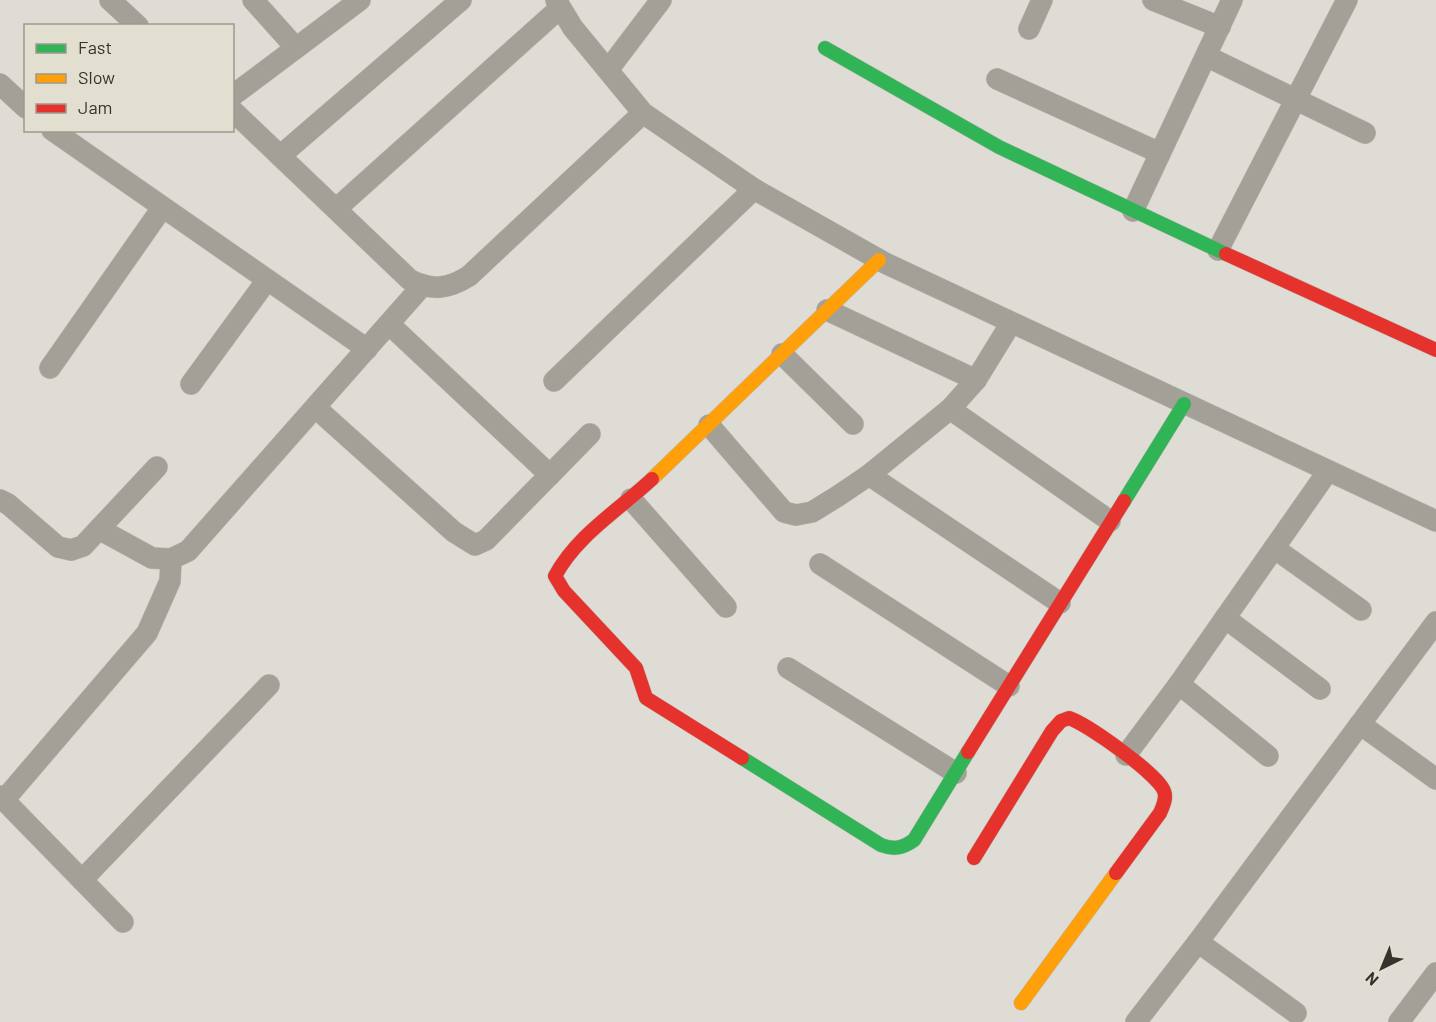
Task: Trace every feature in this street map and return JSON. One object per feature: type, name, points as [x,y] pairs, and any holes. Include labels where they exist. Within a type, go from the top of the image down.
[{"type":"street","points":[[110,0],[136,24]]},
{"type":"street","points":[[253,0],[296,48]]},
{"type":"street","points":[[234,94],[360,0]]},
{"type":"street","points":[[280,156],[461,0]]},
{"type":"street","points":[[608,70],[660,0]]},
{"type":"street","points":[[1029,29],[1042,0]]},
{"type":"street","points":[[1153,0],[1220,27]]},
{"type":"street","points":[[1133,211],[1232,0]]},
{"type":"street","points":[[1218,250],[1347,0]]},
{"type":"street","points":[[336,209],[558,4],[573,28],[643,113],[754,189],[879,260],[1436,521]]},
{"type":"street","points":[[825,48],[999,147],[1436,350]]},
{"type":"street","points":[[1206,56],[1365,133]]},
{"type":"street","points":[[997,79],[1160,153]]},
{"type":"street","points":[[0,84],[24,106]]},
{"type":"street","points":[[234,112],[410,280],[422,286],[438,288],[454,285],[470,276],[643,113]]},
{"type":"street","points":[[55,132],[367,348]]},
{"type":"street","points":[[554,381],[754,189]]},
{"type":"street","points":[[50,368],[162,208]]},
{"type":"street","points":[[879,260],[631,499],[569,552],[560,563],[555,576],[564,591],[636,668],[641,676],[641,688],[646,698],[871,839],[893,850],[905,847],[914,840],[1184,404]]},
{"type":"street","points":[[191,384],[267,280]]},
{"type":"street","points":[[99,529],[152,558],[171,559],[188,551],[422,286]]},
{"type":"street","points":[[827,310],[976,380]]},
{"type":"street","points":[[709,425],[784,512],[796,515],[812,512],[869,475],[950,410],[976,380],[1011,323]]},
{"type":"street","points":[[389,324],[550,475]]},
{"type":"street","points":[[782,354],[853,424]]},
{"type":"street","points":[[316,408],[454,532],[475,545],[486,540],[590,434]]},
{"type":"street","points":[[950,410],[1110,521]]},
{"type":"street","points":[[0,500],[8,504],[58,548],[71,550],[83,546],[157,467]]},
{"type":"street","points":[[1126,755],[1179,684],[1328,471]]},
{"type":"street","points":[[869,475],[1060,603]]},
{"type":"street","points":[[631,499],[726,607]]},
{"type":"street","points":[[1274,548],[1361,610]]},
{"type":"street","points":[[123,922],[2,798],[147,633],[170,581],[171,559]]},
{"type":"street","points":[[820,564],[1009,687]]},
{"type":"street","points":[[1225,618],[1320,689]]},
{"type":"street","points":[[1136,1022],[1360,724],[1432,634]]},
{"type":"street","points":[[788,668],[956,773]]},
{"type":"street","points":[[1179,684],[1268,756]]},
{"type":"street","points":[[82,880],[269,685]]},
{"type":"street","points":[[974,858],[1052,731],[1062,720],[1071,717],[1082,722],[1126,755],[1163,787],[1166,797],[1160,813],[1021,1004]]},
{"type":"street","points":[[1360,724],[1436,779]]},
{"type":"street","points":[[1198,942],[1296,1013]]},
{"type":"street","points":[[1399,1022],[1434,979]]},
{"type":"traffic: fast","points":[[825,48],[999,147],[1226,254]]},
{"type":"traffic: fast","points":[[1124,501],[1184,404]]},
{"type":"traffic: fast","points":[[742,758],[881,845],[894,848],[914,840],[968,752]]},
{"type":"traffic: slow","points":[[652,479],[879,260]]},
{"type":"traffic: slow","points":[[1021,1003],[1116,873]]},
{"type":"traffic: jam","points":[[1226,254],[1436,350]]},
{"type":"traffic: jam","points":[[652,479],[587,535],[564,561],[555,576],[564,591],[636,668],[646,698],[742,758]]},
{"type":"traffic: jam","points":[[968,752],[1124,501]]},
{"type":"traffic: jam","points":[[974,858],[1052,731],[1061,721],[1069,718],[1105,739],[1136,762],[1159,783],[1165,794],[1160,813],[1116,873]]}]
